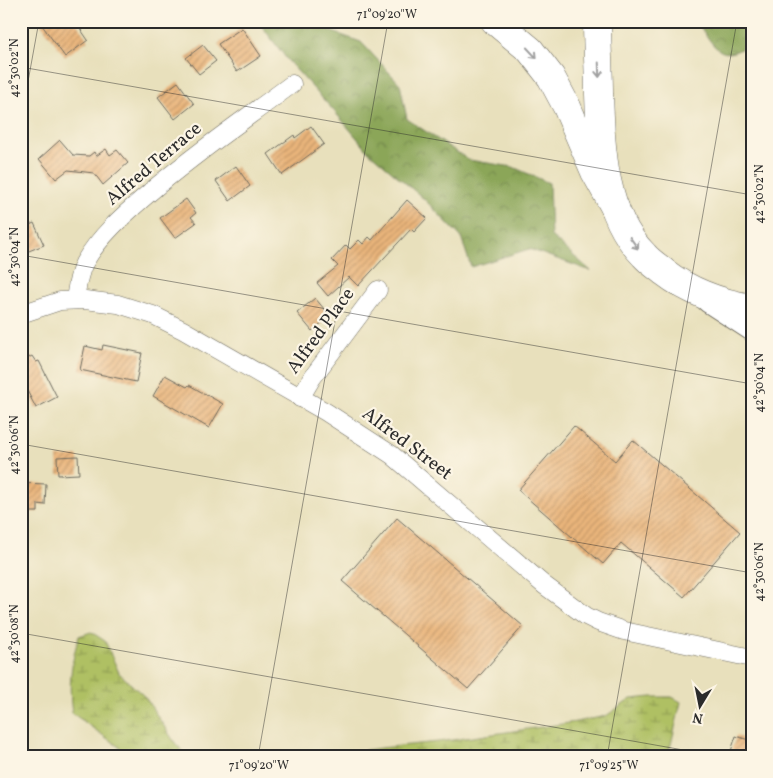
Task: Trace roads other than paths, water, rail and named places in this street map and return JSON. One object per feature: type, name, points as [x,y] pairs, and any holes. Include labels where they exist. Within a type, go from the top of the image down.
[{"type":"main road","points":[[495,21],[530,50],[551,77],[623,227],[643,255],[670,276],[752,328]]},
{"type":"main road","points":[[597,21],[601,133],[606,173],[615,208]]},
{"type":"main road","points":[[690,289],[715,299],[752,308]]},
{"type":"street","name":"Alfred Terrace","points":[[75,300],[78,280],[84,265],[102,237],[115,223],[200,151],[292,84]]},
{"type":"street","name":"Alfred Place","points":[[300,398],[312,378],[378,290]]},
{"type":"street","name":"Alfred Street","points":[[21,314],[48,304],[75,300],[107,302],[153,315],[184,330],[346,424],[392,455],[544,585],[586,616],[624,631],[752,658]]}]
